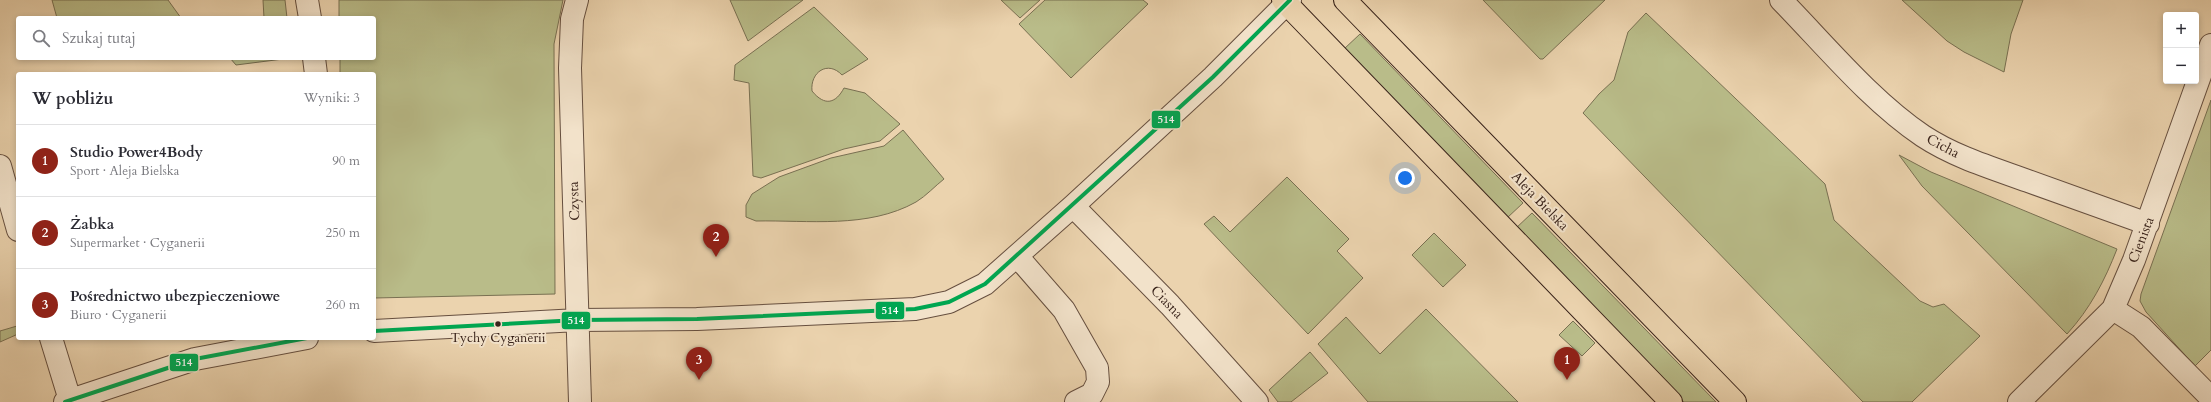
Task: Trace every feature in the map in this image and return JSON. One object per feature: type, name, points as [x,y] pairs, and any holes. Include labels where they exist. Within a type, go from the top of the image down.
[{"type":"main road","name":"Aleja Bielska","points":[[1345,0],[1735,402]]},
{"type":"main road","points":[[1287,1],[1671,402]]},
{"type":"street","points":[[308,0],[310,16]]},
{"type":"street","name":"Czysta","points":[[577,0],[572,20],[570,68],[580,402]]},
{"type":"street","name":"Cicha","points":[[1781,0],[1886,107],[1909,126],[1939,146],[1987,166],[2148,224]]},
{"type":"street","points":[[376,331],[578,320],[697,319],[914,309],[949,302],[985,284],[1073,206],[1213,77],[1287,1]]},
{"type":"street","name":"Cienista","points":[[2020,402],[2112,309],[2148,224],[2211,45]]},
{"type":"street","points":[[314,60],[316,72]]},
{"type":"street","points":[[0,166],[16,223]]},
{"type":"street","name":"Ciasna","points":[[1073,206],[1170,305],[1257,402]]},
{"type":"street","points":[[1016,256],[1064,310],[1097,368],[1098,382],[1092,394],[1076,402]]},
{"type":"street","points":[[2112,309],[2141,327],[2211,398]]},
{"type":"street","points":[[52,340],[67,401],[195,359],[296,340]]},
{"type":"green space","points":[[52,0],[168,0],[180,16],[56,16]]},
{"type":"green space","points":[[263,0],[285,0],[287,16],[264,16]]},
{"type":"green space","points":[[339,0],[563,0],[554,44],[555,294],[376,298],[376,72],[340,72],[340,60],[376,60],[376,16],[339,16]]},
{"type":"green space","points":[[730,0],[803,0],[748,41]]},
{"type":"green space","points":[[1001,0],[1040,0],[1020,18]]},
{"type":"green space","points":[[1045,0],[1143,0],[1148,4],[1071,78],[1019,24]]},
{"type":"green space","points":[[1483,0],[1605,0],[1543,59],[1540,59]]},
{"type":"green space","points":[[1902,0],[2023,0],[2011,34],[2004,72],[1964,52],[1947,41]]},
{"type":"green space","points":[[814,7],[868,59],[842,75],[831,68],[821,70],[814,78],[812,91],[821,99],[826,101],[834,100],[844,88],[865,93],[900,124],[880,141],[844,149],[761,178],[753,176],[749,83],[734,80],[735,65]]},
{"type":"green space","points":[[1646,13],[1825,184],[1834,220],[1920,301],[1933,307],[1944,304],[1980,336],[1912,402],[1863,402],[1583,113],[1599,94],[1614,80],[1628,32]]},
{"type":"green space","points":[[1360,34],[1523,203],[1507,218],[1344,49]]},
{"type":"green space","points":[[232,60],[275,60],[236,65]]},
{"type":"green space","points":[[2211,100],[2211,350],[2195,366],[2146,312],[2140,301],[2141,294]]},
{"type":"green space","points":[[903,130],[944,179],[916,202],[897,211],[858,220],[817,222],[756,221],[746,217],[746,205],[752,194],[779,177],[831,158],[884,146]]},
{"type":"green space","points":[[1899,155],[1931,172],[2117,249],[2096,294],[2083,315],[2067,334],[1922,186]]},
{"type":"green space","points":[[1287,177],[1349,239],[1337,251],[1363,278],[1308,334],[1204,224],[1214,216],[1230,232]]},
{"type":"green space","points":[[1532,213],[1716,402],[1684,402],[1515,229]]},
{"type":"green space","points":[[1434,233],[1466,265],[1443,287],[1412,255]]},
{"type":"green space","points":[[1426,309],[1518,402],[1368,402],[1318,344],[1346,317],[1380,354]]},
{"type":"green space","points":[[1573,321],[1595,343],[1582,356],[1559,335]]},
{"type":"green space","points":[[16,326],[16,335],[0,342],[0,331]]},
{"type":"green space","points":[[1310,352],[1328,373],[1291,402],[1278,402],[1269,390]]},
{"type":"transit line","name":"514","points":[[376,331],[578,320],[697,319],[915,309],[949,302],[985,284],[1213,77],[1290,0]]},
{"type":"transit line","name":"514","points":[[65,402],[195,359],[296,340]]},
{"type":"place","name":"Żabka","points":[[716,257]]},
{"type":"place","name":"Tychy Cyganerii","points":[[498,324]]},
{"type":"place","name":"Pośrednictwo ubezpieczeniowe","points":[[699,380]]},
{"type":"place","name":"Studio Power4Body","points":[[1567,380]]}]
